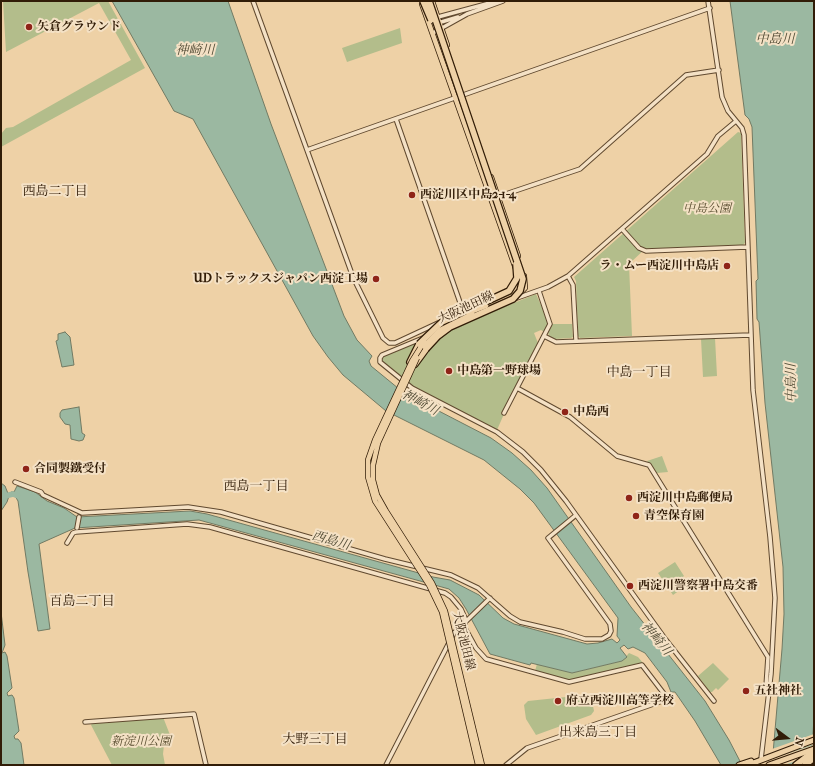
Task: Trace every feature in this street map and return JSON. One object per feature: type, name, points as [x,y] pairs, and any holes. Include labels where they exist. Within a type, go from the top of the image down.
[{"type":"highway","points":[[423,1],[425,14]]},
{"type":"highway","points":[[408,374],[416,348],[434,328],[452,316],[507,293],[513,287],[517,274],[516,264],[423,1]]},
{"type":"highway","points":[[408,374],[438,336],[454,325],[513,299],[520,291],[523,279],[429,1]]},
{"type":"highway","points":[[748,765],[814,740]]},
{"type":"highway","points":[[769,765],[814,750]]},
{"type":"highway","points":[[796,765],[814,750]]},
{"type":"highway","points":[[805,765],[814,758]]},
{"type":"highway","points":[[760,765],[761,759]]},
{"type":"highway","points":[[738,765],[761,759],[767,763],[778,762]]},
{"type":"main road","name":"大阪池田線","points":[[432,1],[526,284],[521,293],[486,307]]},
{"type":"main road","name":"大阪池田線","points":[[425,14],[456,98],[519,282],[514,293],[451,323],[435,334],[423,348],[408,374],[371,450],[368,466],[369,482],[378,506],[429,584],[438,602],[446,624],[478,765]]},
{"type":"main road","name":"大阪池田線","points":[[408,374],[378,444],[373,465],[373,480],[386,511],[432,583],[445,611],[482,765]]},
{"type":"street","points":[[252,1],[353,277],[384,340],[389,343],[395,343],[431,327],[463,310],[500,295]]},
{"type":"street","points":[[438,17],[497,1]]},
{"type":"street","points":[[425,14],[432,22],[440,23],[503,1]]},
{"type":"street","points":[[708,1],[724,103],[728,111],[742,128],[744,135],[753,390],[774,585],[771,674],[761,759]]},
{"type":"street","points":[[307,150],[710,8]]},
{"type":"street","points":[[433,33],[467,14]]},
{"type":"street","points":[[491,199],[580,169],[686,75],[693,72],[719,70]]},
{"type":"street","points":[[396,119],[463,310]]},
{"type":"street","points":[[714,701],[666,640],[575,516],[550,479],[510,442],[483,424],[412,388],[390,372],[380,360],[382,355],[505,303],[555,284],[568,276],[707,154],[718,136],[736,121]]},
{"type":"street","points":[[622,229],[639,248],[646,251],[748,247]]},
{"type":"street","points":[[568,276],[573,285],[576,341]]},
{"type":"street","points":[[504,413],[550,322],[538,291]]},
{"type":"street","points":[[544,336],[554,342],[750,335]]},
{"type":"street","points":[[517,388],[570,417],[615,455],[649,465],[681,515],[690,534],[768,657],[766,687],[761,692]]},
{"type":"street","points":[[15,482],[41,492],[44,495],[82,513],[188,507],[221,512],[385,559],[451,575],[478,588],[510,616],[520,622],[563,632],[585,639],[602,638],[609,635],[611,631],[610,624],[548,538],[575,516]]},
{"type":"street","points":[[77,528],[79,516]]},
{"type":"street","points":[[67,543],[73,533],[76,532],[199,524],[440,591],[451,597],[457,604],[465,618],[465,628],[476,648],[486,659],[569,682],[642,665],[668,699],[527,748],[506,765]]},
{"type":"street","points":[[386,765],[454,633],[489,599]]},
{"type":"street","points":[[85,722],[194,714],[206,765]]},
{"type":"green space","points":[[3,1],[108,1],[145,68],[1,147],[1,134],[6,128],[13,127],[131,60],[99,3],[6,52]]},
{"type":"green space","points":[[400,28],[402,43],[347,62],[342,48]]},
{"type":"green space","name":"中島公園","points":[[738,132],[741,133],[745,243],[743,245],[645,249],[629,264],[632,336],[580,338],[578,336],[576,281],[574,277]]},
{"type":"green space","points":[[536,294],[549,323],[544,332],[541,330],[534,333],[538,343],[503,413],[504,414],[497,430],[415,388],[381,360],[383,356]]},
{"type":"green space","points":[[552,324],[572,324],[573,337],[555,339],[549,336],[548,332]]},
{"type":"green space","points":[[715,338],[717,376],[703,377],[701,339]]},
{"type":"green space","points":[[662,456],[668,472],[657,473],[647,461]]},
{"type":"green space","points":[[675,562],[684,576],[679,580],[683,588],[673,595],[658,573]]},
{"type":"green space","points":[[629,653],[638,657],[643,663],[569,681],[535,671],[537,664],[572,673],[622,661]]},
{"type":"green space","points":[[713,663],[729,679],[718,690],[716,688],[710,692],[698,676]]},
{"type":"green space","points":[[585,695],[591,696],[594,711],[591,715],[536,735],[526,719],[524,705],[528,701]]},
{"type":"green space","name":"新淀川公園","points":[[163,717],[170,735],[164,745],[163,754],[165,765],[112,765],[91,725],[93,722]]},
{"type":"water","name":"神崎川","points":[[112,1],[228,1],[271,124],[344,316],[357,340],[372,356],[369,361],[371,366],[404,393],[491,438],[512,453],[531,470],[547,488],[631,607],[705,701],[729,740],[742,765],[721,765],[695,721],[675,692],[671,692],[667,682],[645,653],[633,647],[628,649],[624,645],[620,648],[627,657],[622,661],[572,673],[531,663],[530,665],[490,654],[466,609],[459,598],[449,589],[199,520],[75,528],[39,544],[50,629],[38,631],[18,501],[15,496],[12,496],[11,492],[14,492],[17,486],[35,492],[47,501],[64,508],[77,517],[190,511],[207,514],[433,577],[450,580],[479,595],[503,618],[514,624],[587,644],[612,639],[617,643],[620,640],[617,636],[618,618],[534,503],[520,489],[484,460],[386,411],[343,375],[328,357],[313,336],[193,119],[174,111]]},
{"type":"water","name":"中島川","points":[[730,1],[814,1],[814,718],[811,765],[772,765],[784,614],[783,567],[765,403],[759,322],[757,319],[756,281],[758,279],[752,127],[749,119],[745,115]]},
{"type":"water","points":[[65,332],[70,337],[74,365],[62,367],[56,341],[58,340],[58,334]]},
{"type":"water","points":[[79,407],[82,433],[85,435],[83,440],[79,441],[71,439],[70,425],[65,424],[60,417],[60,413],[62,410]]},
{"type":"water","points":[[1,483],[5,486],[9,496],[1,511]]},
{"type":"water","points":[[1,612],[5,645],[2,653],[5,652],[7,656],[12,688],[7,693],[8,696],[12,695],[14,698],[19,731],[14,736],[15,739],[18,739],[21,743],[24,765],[1,765]]},
{"type":"pier","points":[[814,734],[814,744],[771,759],[814,745],[814,755],[784,765],[770,765],[772,749]]},
{"type":"waterway","name":"西島川","points":[[1,497],[13,494],[18,496]]},
{"type":"place","name":"矢倉グラウンド","points":[[29,27]]},
{"type":"place","name":"西淀川区中島2-1-4","points":[[412,195]]},
{"type":"place","name":"ラ・ムー西淀川中島店","points":[[727,266]]},
{"type":"place","name":"UDトラックスジャパン西淀工場","points":[[376,279]]},
{"type":"place","name":"中島第一野球場","points":[[449,371]]},
{"type":"place","name":"中島西","points":[[565,412]]},
{"type":"place","name":"合同製鐵受付","points":[[26,469]]},
{"type":"place","name":"西淀川中島郵便局","points":[[629,498]]},
{"type":"place","name":"青空保育園","points":[[636,516]]},
{"type":"place","name":"西淀川警察署中島交番","points":[[630,586]]},
{"type":"place","name":"五社神社","points":[[746,691]]},
{"type":"place","name":"府立西淀川高等学校","points":[[558,701]]},
{"type":"district","name":"西島二丁目","points":[[55,192]]},
{"type":"district","name":"中島一丁目","points":[[639,373]]},
{"type":"district","name":"西島一丁目","points":[[256,487]]},
{"type":"district","name":"百島二丁目","points":[[82,602]]},
{"type":"district","name":"出来島三丁目","points":[[598,733]]},
{"type":"district","name":"大野三丁目","points":[[315,740]]}]
